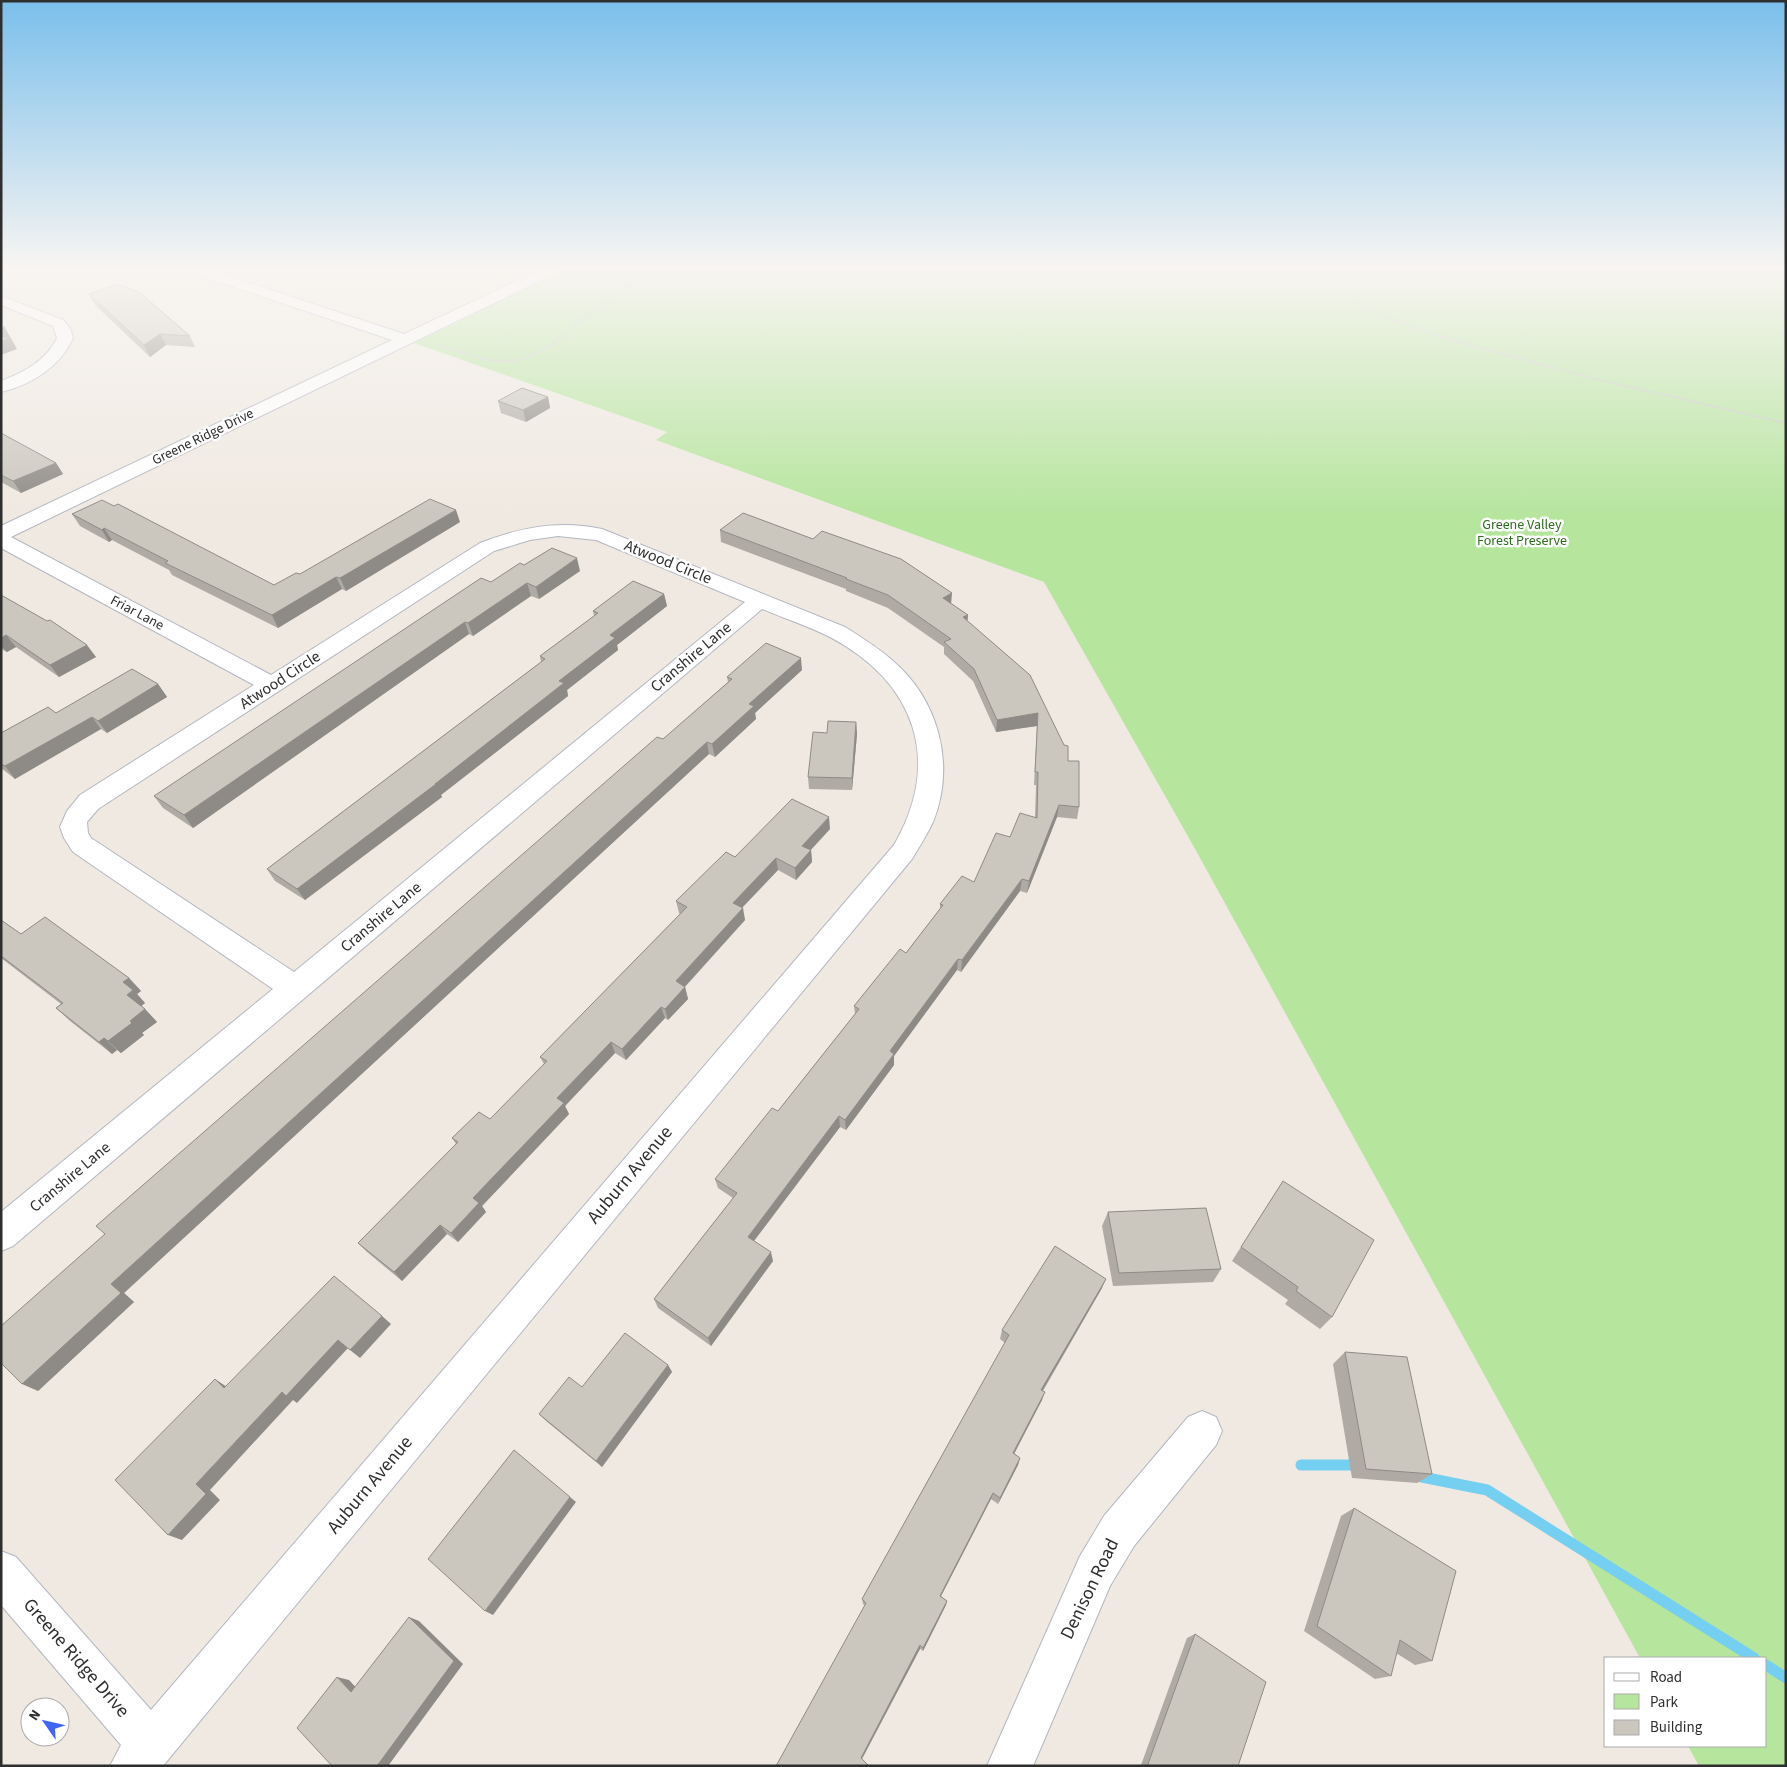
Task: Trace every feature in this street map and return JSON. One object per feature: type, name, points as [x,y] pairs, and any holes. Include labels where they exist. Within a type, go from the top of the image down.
[{"type":"street","points":[[1,387],[44,365],[59,351]]},
{"type":"street","name":"Greene Ridge Drive","points":[[1,534],[382,351]]},
{"type":"street","name":"Atwood Circle","points":[[295,988],[82,845],[74,835],[73,825],[77,816],[89,802],[487,547],[510,538],[540,531],[574,530],[602,535],[760,600]]},
{"type":"street","name":"Friar Lane","points":[[1,540],[272,685]]},
{"type":"street","name":"Cranshire Lane","points":[[1,1234],[760,600]]},
{"type":"street","name":"Auburn Avenue","points":[[142,1755],[903,852],[918,827],[930,786],[932,756],[924,720],[910,694],[892,672],[874,655],[854,641],[760,600]]},
{"type":"street","name":"Denison Road","points":[[1010,1766],[1095,1571],[1119,1531],[1202,1430]]},
{"type":"street","name":"Greene Ridge Drive","points":[[1,1572],[142,1755]]},
{"type":"path","points":[[461,351],[493,360],[505,361],[535,355],[543,351]]},
{"type":"path","points":[[1489,351],[1562,371],[1786,423]]},
{"type":"green space","name":"Greene Valley Forest Preserve","points":[[438,351],[1786,351],[1786,1766],[1699,1766],[1689,1747],[1767,1747],[1767,1657],[1639,1657],[1194,847],[1044,582],[656,440],[667,432]]},
{"type":"building","points":[[522,388],[548,397],[523,410],[498,401]]},
{"type":"building","points":[[1,433],[56,463],[13,481],[1,475]]},
{"type":"building","points":[[430,499],[456,510],[340,578],[336,577],[272,615],[165,563],[168,561],[104,528],[102,530],[72,514],[102,500],[114,506],[118,504],[274,585],[296,573],[300,574]]},
{"type":"building","points":[[743,513],[813,539],[822,531],[901,559],[952,593],[943,598],[968,615],[963,617],[1030,675],[1064,745],[1068,746],[1068,761],[1079,761],[1079,807],[1059,805],[1029,881],[1022,879],[962,960],[958,959],[890,1051],[894,1054],[845,1120],[839,1116],[748,1237],[771,1252],[708,1338],[654,1299],[737,1193],[715,1179],[772,1108],[778,1111],[859,1009],[854,1006],[900,949],[906,953],[943,905],[940,904],[962,876],[974,882],[996,833],[1010,837],[1020,813],[1037,818],[1038,772],[1035,772],[1038,713],[997,720],[974,669],[944,642],[951,639],[888,595],[720,530]]},
{"type":"building","points":[[552,548],[577,558],[536,587],[527,583],[468,623],[465,622],[184,815],[154,796],[481,578],[491,582],[520,563],[524,565]]},
{"type":"building","points":[[633,581],[664,594],[610,635],[615,638],[559,681],[564,683],[436,784],[297,889],[267,869],[545,659],[540,656],[598,613],[593,611]]},
{"type":"building","points":[[1,595],[47,621],[50,620],[87,645],[50,665],[6,635],[1,638]]},
{"type":"building","points":[[766,643],[801,658],[749,704],[754,706],[712,744],[707,742],[111,1284],[121,1293],[22,1384],[1,1363],[1,1326],[105,1234],[96,1226],[657,737],[663,739],[732,679],[727,677]]},
{"type":"building","points":[[132,669],[158,684],[98,721],[92,717],[5,766],[1,764],[1,733],[48,707],[56,713]]},
{"type":"building","points":[[828,721],[856,722],[852,778],[808,777],[813,732],[827,733]]},
{"type":"building","points":[[792,799],[829,817],[802,846],[811,850],[795,868],[776,858],[733,903],[743,908],[676,981],[685,987],[665,1009],[661,1007],[622,1049],[611,1042],[557,1098],[564,1103],[473,1198],[479,1203],[451,1233],[440,1225],[394,1272],[358,1243],[458,1142],[452,1138],[479,1112],[490,1119],[547,1061],[540,1057],[687,907],[676,901],[726,852],[735,857]]},
{"type":"building","points":[[45,917],[129,978],[123,982],[133,990],[127,995],[145,1009],[130,1021],[132,1023],[108,1041],[104,1038],[99,1042],[56,1008],[63,1003],[1,956],[1,920],[21,934]]},
{"type":"building","points":[[1283,1181],[1374,1240],[1332,1317],[1296,1291],[1298,1287],[1241,1247]]},
{"type":"building","points":[[1206,1208],[1221,1269],[1119,1273],[1108,1212]]},
{"type":"building","points":[[1055,1246],[1106,1279],[1041,1390],[1045,1392],[1013,1453],[1020,1458],[1000,1498],[993,1493],[940,1596],[947,1601],[923,1648],[920,1645],[861,1758],[869,1766],[776,1766],[866,1603],[862,1599],[1009,1335],[1002,1330]]},
{"type":"building","points":[[334,1276],[382,1316],[350,1350],[338,1340],[286,1396],[282,1392],[196,1484],[206,1494],[168,1535],[115,1480],[215,1379],[224,1388]]},
{"type":"building","points":[[625,1333],[668,1365],[596,1461],[539,1414],[569,1377],[582,1387]]},
{"type":"building","points":[[1345,1352],[1407,1357],[1432,1474],[1366,1469]]},
{"type":"building","points":[[514,1450],[570,1497],[485,1611],[428,1559]]},
{"type":"building","points":[[1354,1508],[1456,1571],[1432,1661],[1400,1640],[1391,1676],[1317,1626]]},
{"type":"building","points":[[409,1617],[454,1661],[377,1766],[332,1766],[297,1728],[337,1677],[351,1692]]},
{"type":"building","points":[[1195,1634],[1266,1682],[1238,1766],[1150,1766],[1148,1764]]},
{"type":"waterway","points":[[1301,1465],[1359,1465]]},
{"type":"waterway","points":[[1417,1476],[1487,1490],[1752,1657]]},
{"type":"waterway","points":[[1767,1666],[1786,1678]]}]
